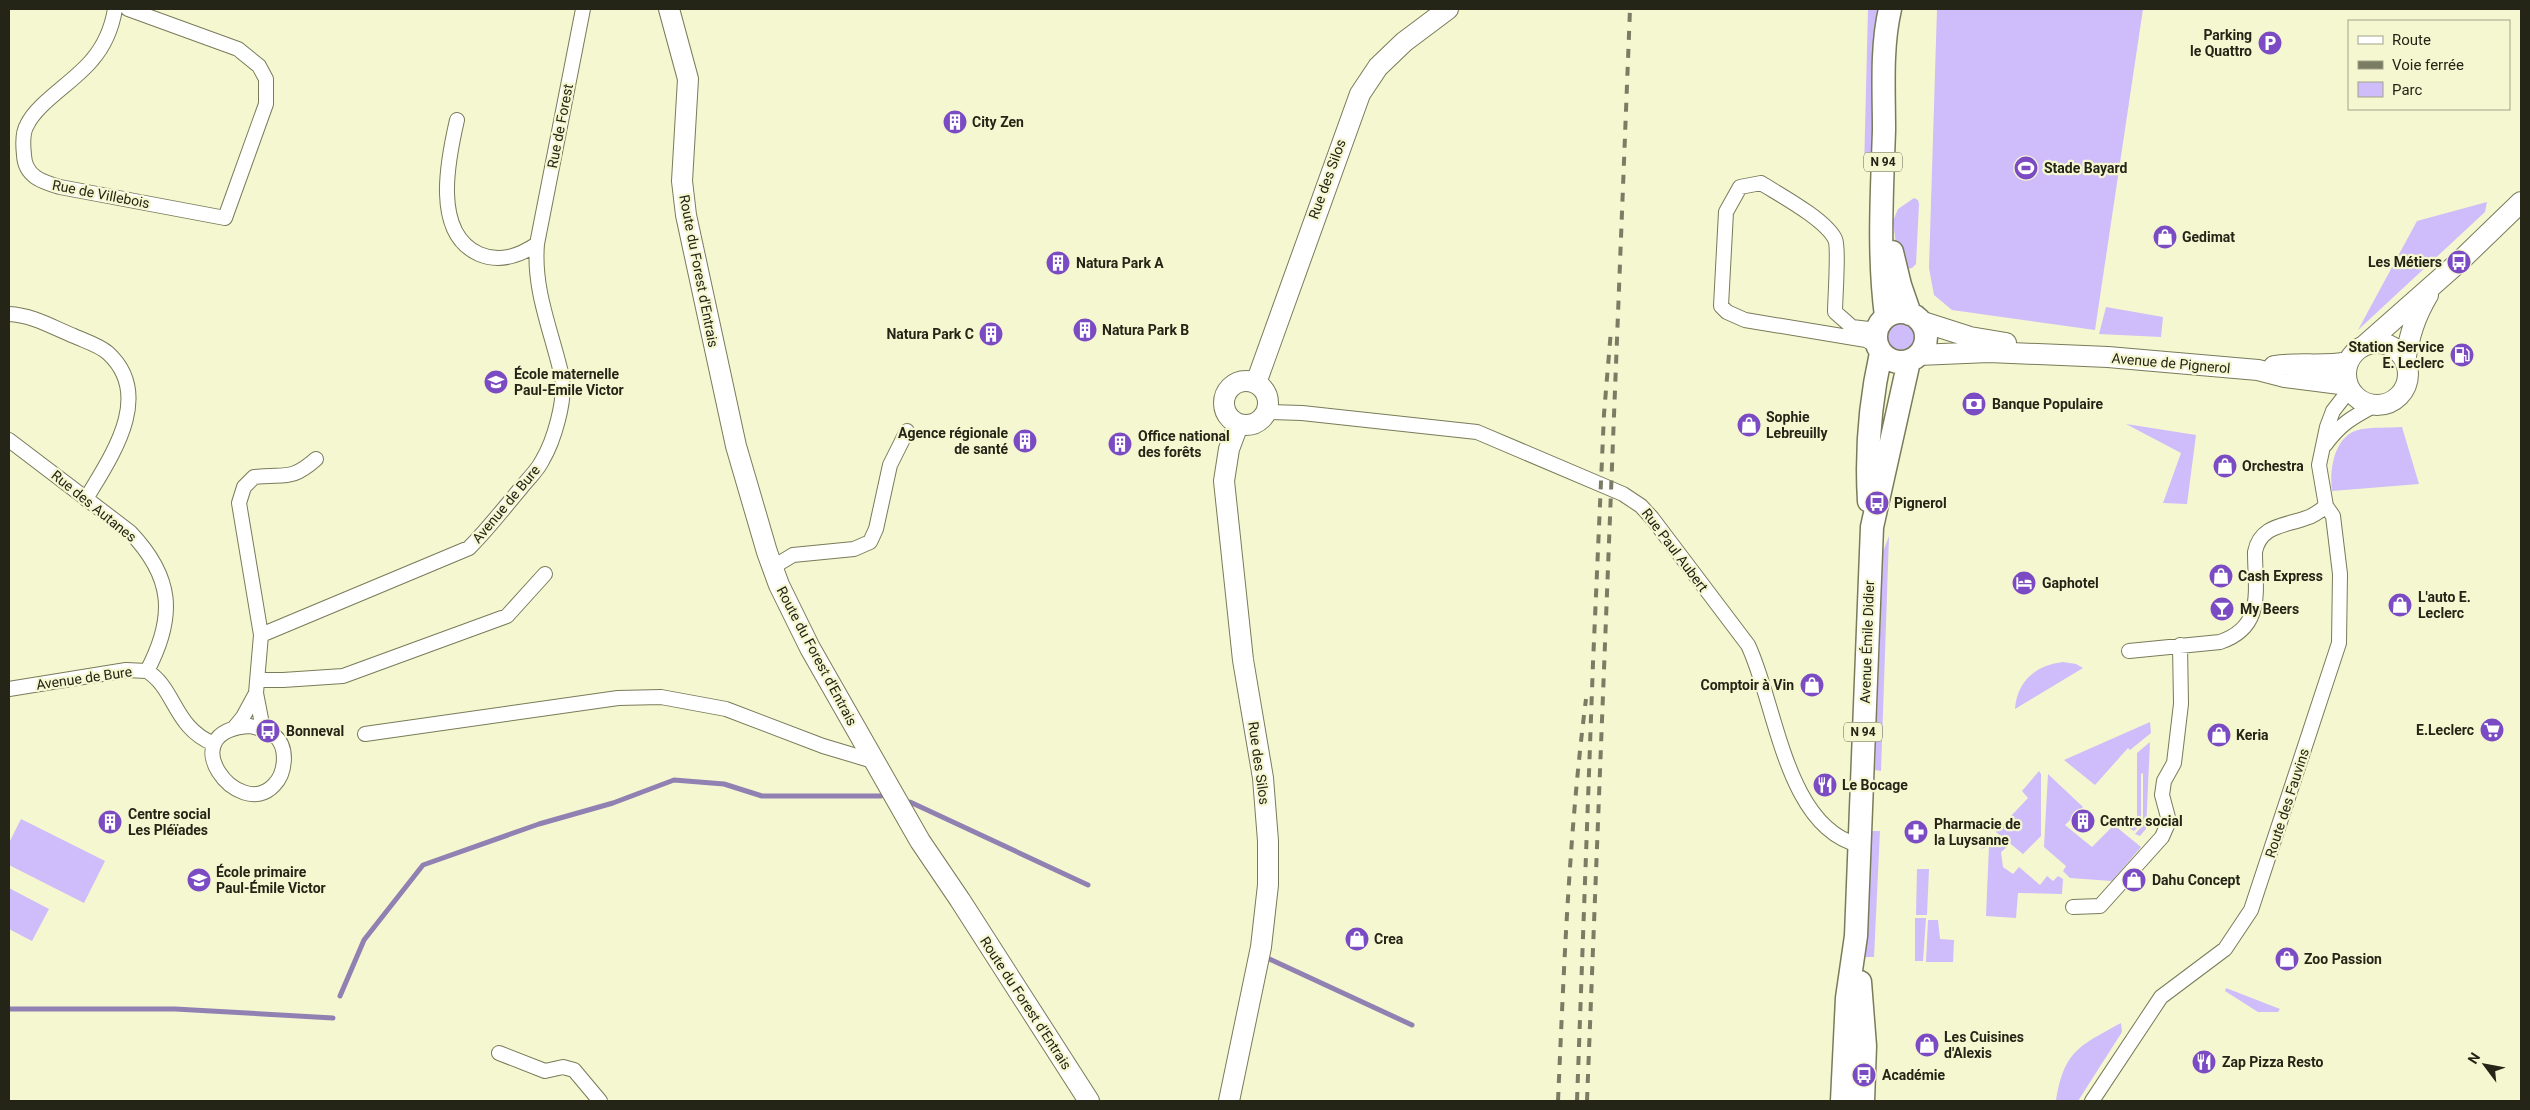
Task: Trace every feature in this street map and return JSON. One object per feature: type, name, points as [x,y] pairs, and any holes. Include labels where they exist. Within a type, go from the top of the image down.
[{"type":"main road","name":"Avenue Émile Didier","points":[[1890,9],[1892,27],[1889,229],[1900,286],[1915,318]]},
{"type":"main road","name":"Avenue Émile Didier","points":[[1842,1101],[1847,998],[1856,936],[1872,528],[1868,474],[1869,425],[1880,336],[1884,63],[1886,26],[1890,9]]},
{"type":"main road","points":[[1894,313],[1915,318],[1925,329],[1926,339],[1914,358],[1894,362],[1880,336],[1894,313]]},
{"type":"main road","name":"Avenue Émile Didier","points":[[1872,528],[1914,358]]},
{"type":"main road","name":"Avenue Émile Didier","points":[[1856,936],[1865,1046],[1863,1101]]},
{"type":"street","name":"Rue de Villebois","points":[[115,9],[113,24],[93,59],[74,80],[34,113],[26,126],[24,160],[29,172],[40,182],[60,187],[225,218],[266,104],[266,79],[260,66],[238,49],[128,9]]},
{"type":"street","name":"Rue de Forest","points":[[537,244],[582,9]]},
{"type":"street","name":"Route du Forest d'Entrais","points":[[669,9],[688,79],[682,181],[686,215],[736,446],[773,567],[810,648],[920,841],[1090,1101]]},
{"type":"street","name":"Rue des Silos","points":[[1256,383],[1360,94],[1378,66],[1404,42],[1448,9]]},
{"type":"street","points":[[457,120],[447,176],[448,214],[468,250],[486,257],[502,259],[520,254],[537,244]]},
{"type":"street","points":[[1761,183],[1794,203],[1827,229],[1836,240],[1835,312],[1852,327],[1880,336],[1866,340],[1746,320],[1727,312],[1721,306],[1726,212],[1740,187],[1761,183]]},
{"type":"street","points":[[2377,404],[2364,402],[2349,387],[2346,373],[2348,362],[2355,352],[2436,283],[2521,202]]},
{"type":"street","name":"Avenue de Bure","points":[[262,635],[469,548],[483,534],[542,461],[557,424],[562,395],[562,379],[537,288],[535,264],[537,244]]},
{"type":"street","points":[[2322,450],[2338,427],[2377,404],[2393,400],[2402,391],[2407,380],[2405,362],[2413,322],[2436,283]]},
{"type":"street","points":[[9,314],[25,315],[95,345],[108,353],[120,369],[128,387],[125,425],[115,451],[86,499]]},
{"type":"street","name":"Avenue de Pignerol","points":[[1915,318],[1970,337],[2084,356]]},
{"type":"street","points":[[2365,345],[2377,343],[2389,345],[2399,352],[2405,362]]},
{"type":"street","name":"Avenue de Pignerol","points":[[1914,358],[1989,352],[2084,356],[2258,370],[2288,370],[2316,374],[2349,387]]},
{"type":"street","name":"Avenue de Pignerol","points":[[2316,374],[2348,362]]},
{"type":"street","points":[[1238,382],[1256,383],[1266,392],[1269,406],[1267,412],[1255,424],[1238,424],[1230,419],[1225,412],[1226,394],[1238,382]]},
{"type":"street","name":"Route des Fauvins","points":[[2092,1101],[2161,997],[2225,950],[2251,910],[2339,644],[2340,574],[2333,516],[2326,506],[2319,465],[2333,411],[2349,387]]},
{"type":"street","name":"Rue Paul Aubert","points":[[1267,412],[1302,413],[1477,432],[1592,478],[1634,500],[1652,518],[1748,645],[1758,665],[1785,757],[1797,788],[1827,828],[1848,843],[1859,845]]},
{"type":"street","name":"Rue des Silos","points":[[1229,1101],[1259,954],[1268,886],[1264,791],[1243,660],[1224,481],[1228,449],[1238,424]]},
{"type":"street","points":[[773,567],[793,556],[854,549],[870,542],[876,529],[890,465],[907,430]]},
{"type":"street","name":"Rue des Autanes","points":[[9,440],[130,532],[144,547],[162,579],[167,595],[168,610],[158,646],[147,671]]},
{"type":"street","points":[[263,729],[257,686],[262,635],[239,503],[244,487],[254,477],[287,476],[301,472],[316,459]]},
{"type":"street","points":[[2129,651],[2220,642],[2231,638],[2251,621],[2255,609],[2256,543],[2262,535],[2280,525],[2308,518],[2326,506]]},
{"type":"street","points":[[257,686],[284,680],[343,676],[506,616],[545,574]]},
{"type":"street","points":[[2073,907],[2100,906],[2162,837],[2169,821],[2162,794],[2164,781],[2174,763],[2180,704],[2180,645]]},
{"type":"street","name":"Avenue de Bure","points":[[9,690],[126,670],[147,671],[154,675],[186,725],[214,744]]},
{"type":"street","points":[[234,728],[243,717],[257,686]]},
{"type":"street","points":[[365,734],[618,698],[661,697],[726,709],[823,746],[873,760]]},
{"type":"street","points":[[250,726],[263,729],[278,739],[282,748],[283,766],[274,785],[266,791],[255,795],[239,789],[221,778],[212,764],[214,744],[222,733],[234,728],[250,726]]},
{"type":"street","points":[[499,1053],[545,1071],[563,1067],[574,1070],[600,1101]]},
{"type":"green space","points":[[1868,9],[1878,10],[1873,170],[1864,170]]},
{"type":"green space","name":"Stade Bayard","points":[[1937,9],[2143,9],[2095,330],[1952,310],[1934,295],[1929,268]]},
{"type":"green space","points":[[1914,198],[1918,200],[1919,204],[1916,264],[1912,268],[1907,269],[1898,260],[1893,221],[1898,209]]},
{"type":"green space","points":[[2487,202],[2485,212],[2358,330],[2417,221]]},
{"type":"green space","points":[[2106,307],[2163,317],[2161,337],[2099,334]]},
{"type":"green space","points":[[1902,322],[1913,326],[1917,337],[1913,348],[1902,352],[1891,348],[1887,337],[1891,326]]},
{"type":"green space","points":[[2126,424],[2196,435],[2187,504],[2163,503],[2181,453]]},
{"type":"green space","points":[[2402,427],[2419,484],[2332,491],[2333,462],[2340,444],[2346,437],[2362,429]]},
{"type":"green space","points":[[1889,536],[1881,771],[1875,770],[1883,552]]},
{"type":"green space","points":[[2063,662],[2076,664],[2083,668],[2015,709],[2020,690],[2030,676],[2044,667]]},
{"type":"green space","points":[[2150,722],[2151,733],[2130,750],[2128,748],[2095,785],[2064,760]]},
{"type":"green space","points":[[2150,742],[2146,829],[2140,836],[2135,834],[2143,825],[2143,773],[2141,774],[2141,824],[2134,831],[2129,828],[2137,820],[2137,753]]},
{"type":"green space","points":[[2039,771],[2041,774],[2041,836],[2023,854],[1996,832],[2028,798],[2022,791]]},
{"type":"green space","points":[[2048,774],[2083,807],[2065,825],[2092,847],[2114,825],[2141,847],[2112,881],[2070,878],[2063,871],[2066,866],[2044,847]]},
{"type":"green space","points":[[21,819],[105,861],[84,903],[9,865],[9,843]]},
{"type":"green space","points":[[1871,831],[1880,831],[1874,957],[1865,957]]},
{"type":"green space","points":[[1993,836],[2007,847],[2001,852],[2003,867],[2013,874],[2019,867],[2040,885],[2047,876],[2053,881],[2058,876],[2063,879],[2062,894],[2018,893],[2016,918],[1986,916],[1989,846],[1981,849]]},
{"type":"green space","points":[[1917,869],[1929,869],[1927,915],[1916,915]]},
{"type":"green space","points":[[9,888],[49,909],[32,941],[9,929]]},
{"type":"green space","points":[[1915,918],[1926,918],[1923,961],[1915,961]]},
{"type":"green space","points":[[1928,920],[1938,920],[1940,939],[1954,940],[1953,962],[1926,962]]},
{"type":"green space","points":[[2226,988],[2280,1009],[2278,1012],[2258,1012],[2225,991]]},
{"type":"green space","points":[[2121,1023],[2122,1032],[2078,1101],[2056,1101],[2059,1084],[2069,1060],[2084,1045]]},
{"type":"waterway","points":[[340,996],[364,940],[423,865],[539,824],[613,803],[674,780],[724,784],[762,796],[881,796]]},
{"type":"waterway","points":[[910,802],[1088,885]]},
{"type":"waterway","points":[[1263,956],[1412,1025]]},
{"type":"waterway","points":[[9,1009],[175,1009],[333,1018]]},
{"type":"railway","points":[[1587,1101],[1630,9]]},
{"type":"railway","points":[[1577,1101],[1593,663],[1604,414],[1611,330]]},
{"type":"railway","points":[[1558,1101],[1571,850],[1586,699]]},
{"type":"place","name":"Parking le Quattro","points":[[2270,43]]},
{"type":"place","name":"City Zen","points":[[955,122]]},
{"type":"place","name":"Stade Bayard","points":[[2026,168]]},
{"type":"place","name":"Gedimat","points":[[2165,237]]},
{"type":"place","name":"Les Métiers","points":[[2459,262]]},
{"type":"place","name":"Natura Park A","points":[[1058,263]]},
{"type":"place","name":"Natura Park B","points":[[1085,330]]},
{"type":"place","name":"Natura Park C","points":[[991,334]]},
{"type":"place","name":"Station Service E. Leclerc","points":[[2462,355]]},
{"type":"place","name":"École maternelle Paul-Emile Victor","points":[[496,382]]},
{"type":"place","name":"Banque Populaire","points":[[1974,404]]},
{"type":"place","name":"Sophie Lebreuilly","points":[[1749,425]]},
{"type":"place","name":"Agence régionale de santé","points":[[1025,441]]},
{"type":"place","name":"Office national des forêts","points":[[1120,444]]},
{"type":"place","name":"Orchestra","points":[[2225,466]]},
{"type":"place","name":"Pignerol","points":[[1877,503]]},
{"type":"place","name":"Cash Express","points":[[2221,576]]},
{"type":"place","name":"Gaphotel","points":[[2024,583]]},
{"type":"place","name":"L'auto E. Leclerc","points":[[2400,605]]},
{"type":"place","name":"My Beers","points":[[2222,609]]},
{"type":"place","name":"Comptoir à Vin","points":[[1812,685]]},
{"type":"place","name":"E.Leclerc","points":[[2492,730]]},
{"type":"place","name":"Bonneval","points":[[268,731]]},
{"type":"place","name":"Keria","points":[[2219,735]]},
{"type":"place","name":"Le Bocage","points":[[1825,785]]},
{"type":"place","name":"Centre social","points":[[2083,821]]},
{"type":"place","name":"Centre social Les Pléïades","points":[[110,822]]},
{"type":"place","name":"Pharmacie de la Luysanne","points":[[1916,832]]},
{"type":"place","name":"École primaire Paul-Émile Victor","points":[[199,880]]},
{"type":"place","name":"Dahu Concept","points":[[2134,880]]},
{"type":"place","name":"Crea","points":[[1357,939]]},
{"type":"place","name":"Zoo Passion","points":[[2287,959]]},
{"type":"place","name":"Les Cuisines d'Alexis","points":[[1927,1045]]},
{"type":"place","name":"Zap Pizza Resto","points":[[2204,1062]]},
{"type":"place","name":"Académie","points":[[1864,1075]]}]
